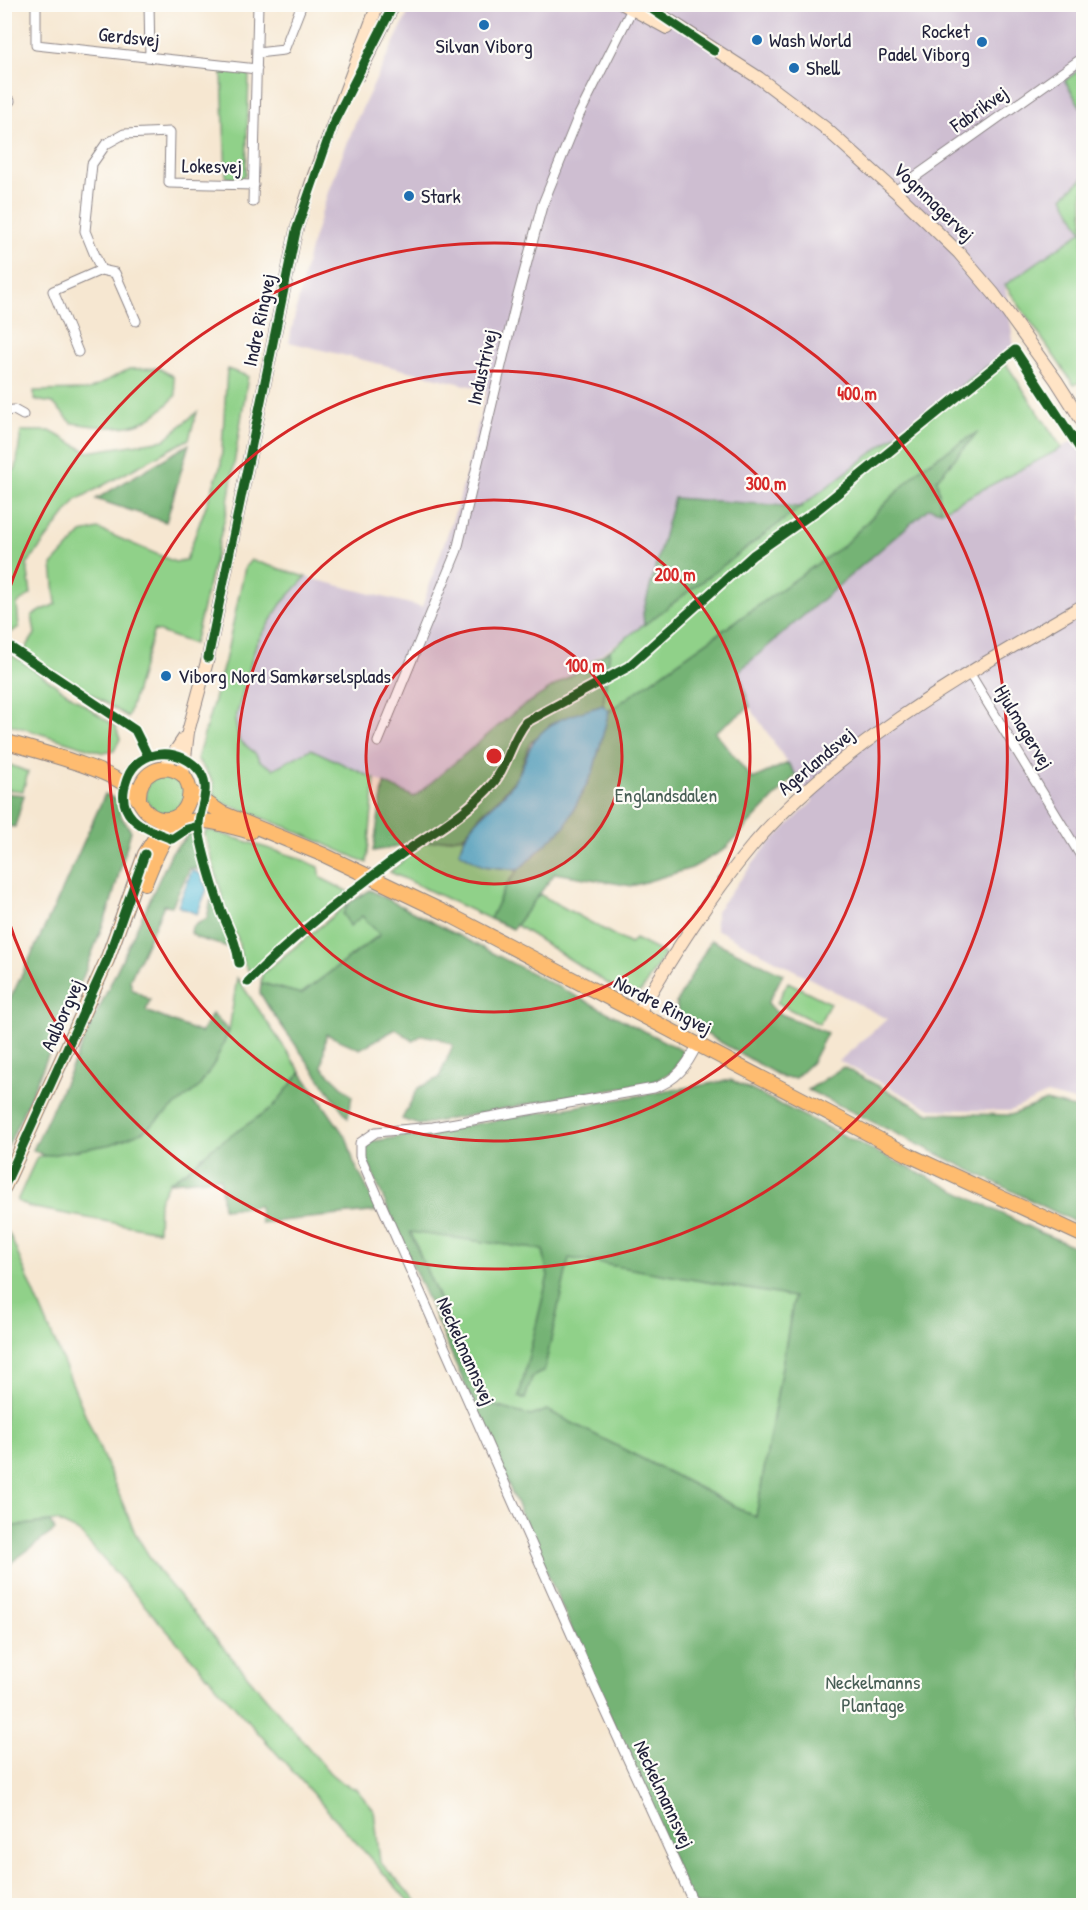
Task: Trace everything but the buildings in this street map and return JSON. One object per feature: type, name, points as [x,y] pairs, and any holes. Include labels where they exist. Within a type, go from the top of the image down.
[{"type":"main road","points":[[4,741],[103,774],[125,785],[139,798],[147,812],[160,819],[167,819],[184,810],[191,792],[183,775],[164,768],[154,770],[146,776],[140,786],[139,798]]},
{"type":"main road","points":[[103,774],[146,776]]},
{"type":"main road","name":"Nordre Ringvej","points":[[191,792],[222,813],[324,855],[450,915],[911,1156],[1083,1236]]},
{"type":"main road","name":"Nordre Ringvej","points":[[184,810],[222,813]]},
{"type":"main road","name":"Aalborgvej","points":[[145,854],[147,812]]},
{"type":"main road","name":"Aalborgvej","points":[[4,1187],[106,960],[145,854],[167,819]]},
{"type":"main road","points":[[106,960],[138,899],[165,836],[176,826],[188,821],[210,821],[324,855]]},
{"type":"street","name":"Gerdsvej","points":[[36,4],[36,45],[257,69]]},
{"type":"street","points":[[149,4],[150,57]]},
{"type":"street","points":[[253,202],[258,4]]},
{"type":"street","points":[[257,53],[284,50],[302,4]]},
{"type":"street","name":"Indre Ringvej","points":[[183,775],[188,732],[210,646],[296,231],[378,4]]},
{"type":"street","name":"Indre Ringvej","points":[[334,122],[394,4]]},
{"type":"street","name":"Vognmagervej","points":[[644,4],[714,51]]},
{"type":"street","name":"Vognmagervej","points":[[630,6],[759,78],[824,127],[895,191],[959,253],[994,294],[1056,380],[1083,424]]},
{"type":"street","name":"Industrivej","points":[[378,742],[457,550],[516,303],[542,206],[579,115],[630,6]]},
{"type":"street","name":"Fabrikvej","points":[[895,191],[1083,57]]},
{"type":"street","name":"Lokesvej","points":[[136,321],[116,273],[101,270],[85,231],[89,175],[99,151],[112,139],[136,132],[170,132],[169,183],[254,185]]},
{"type":"street","points":[[78,351],[53,291],[101,270]]},
{"type":"street","points":[[4,411],[14,410],[23,415]]},
{"type":"street","name":"Agerlandsvej","points":[[638,1014],[710,898],[755,843],[807,792],[844,760],[891,725],[1083,605]]},
{"type":"street","name":"Hjulmagervej","points":[[970,674],[1083,861]]},
{"type":"street","name":"Indre Ringvej","points":[[164,768],[188,732]]},
{"type":"street","name":"Neckelmannsvej","points":[[695,1905],[588,1672],[360,1156],[360,1143],[376,1132],[433,1127],[654,1088],[678,1076],[687,1065],[697,1045]]},
{"type":"shaded area","points":[[412,5],[1083,5],[1083,67],[1065,81],[1083,111],[1083,178],[1063,197],[1083,231],[1005,285],[1014,347],[644,625],[517,710],[414,797],[311,749],[273,769],[260,761],[255,753],[239,740],[235,721],[256,644],[281,604],[306,577],[422,607],[459,501],[487,390],[289,342],[308,256],[329,189],[356,121]]},
{"type":"shaded area","points":[[1083,436],[1083,1103],[1047,1094],[1010,1111],[931,1109],[839,1061],[887,1019],[716,929],[716,911],[766,847],[813,801],[750,707],[739,671],[929,508],[941,511]]},
{"type":"green space","points":[[1083,67],[1083,111],[1065,81]]},
{"type":"green space","points":[[222,72],[249,74],[246,174],[242,178],[226,178]]},
{"type":"green space","points":[[1083,178],[1084,380],[1074,385],[1005,285],[1082,231],[1063,197]]},
{"type":"green space","points":[[1001,356],[1062,448],[941,511],[937,479],[977,433],[923,466],[844,545],[609,711],[603,705],[610,650]]},
{"type":"green space","points":[[158,368],[173,376],[176,395],[164,408],[141,423],[103,427],[72,423],[53,403],[35,400],[34,391],[89,390],[129,369]]},
{"type":"green space","points":[[227,369],[248,376],[227,509],[194,644],[154,630],[128,717],[23,652],[35,634],[32,615],[56,604],[52,565],[82,533],[98,529],[175,562],[186,560],[221,465]]},
{"type":"green space","points":[[197,412],[189,439],[76,500],[27,564],[31,594],[17,604],[19,627],[5,637],[5,473],[16,469],[21,431],[50,431],[88,452],[164,440]]},
{"type":"green space","name":"Englandsdalen","points":[[978,432],[937,479],[941,511],[929,508],[739,671],[750,707],[715,732],[752,779],[788,763],[796,775],[724,850],[692,868],[632,886],[555,873],[513,929],[490,919],[506,885],[518,870],[565,826],[593,772],[609,711],[844,545],[923,466]]},
{"type":"green space","points":[[189,444],[166,522],[96,499]]},
{"type":"green space","points":[[674,498],[801,507],[644,625],[643,613]]},
{"type":"green space","points":[[251,560],[306,577],[281,604],[256,644],[235,721],[239,740],[255,753],[260,761],[273,769],[311,749],[375,779],[367,863],[289,828],[215,800],[213,781],[197,759],[225,661],[245,567]]},
{"type":"green space","points":[[5,650],[116,727],[120,739],[114,751],[104,753],[5,723]]},
{"type":"green space","points":[[610,650],[603,705],[550,725],[530,743],[517,777],[480,815],[464,836],[373,851],[384,783],[414,797],[517,710]]},
{"type":"green space","points":[[5,763],[28,772],[23,791],[5,789]]},
{"type":"green space","points":[[165,775],[178,781],[184,794],[178,807],[165,813],[152,807],[146,794],[152,781]]},
{"type":"green space","points":[[5,793],[24,795],[15,827],[5,826]]},
{"type":"green space","points":[[105,794],[116,799],[122,818],[131,831],[110,906],[83,977],[5,1153],[5,1010]]},
{"type":"green space","points":[[209,830],[296,857],[319,867],[321,878],[349,892],[252,971],[248,970],[241,958],[238,939],[229,920],[205,835],[205,832]]},
{"type":"green space","points":[[189,834],[199,835],[207,870],[190,868],[172,906],[164,905],[130,980],[132,989],[150,1000],[146,1011],[201,1033],[212,1014],[229,1031],[215,1062],[199,1087],[142,1132],[112,1144],[45,1156],[33,1150],[172,852]]},
{"type":"green space","points":[[464,836],[459,852],[483,866],[518,870],[506,885],[490,919],[390,872],[425,841]]},
{"type":"green space","points":[[370,890],[685,1052],[672,1072],[650,1084],[570,1096],[419,1125],[402,1119],[418,1088],[439,1078],[453,1045],[438,1038],[422,1035],[413,1041],[396,1029],[360,1049],[326,1034],[322,1067],[352,1096],[348,1118],[260,993],[261,983],[301,994],[380,935],[362,916],[350,926],[343,914],[349,903]]},
{"type":"green space","points":[[539,894],[630,944],[635,939],[665,954],[642,990],[635,996],[621,992],[516,925]]},
{"type":"green space","points":[[211,900],[216,900],[229,929],[234,945],[231,948],[197,938],[191,933],[192,927],[207,918]]},
{"type":"green space","points":[[349,903],[343,914],[350,925],[362,916],[380,934],[301,994],[261,983],[262,974]]},
{"type":"green space","points":[[711,940],[783,974],[768,1003],[776,1012],[827,1033],[812,1062],[795,1078],[783,1078],[680,1019],[676,1003]]},
{"type":"green space","points":[[237,978],[301,1072],[273,1107],[211,1149],[186,1171],[169,1182],[159,1201],[158,1231],[29,1207],[17,1201],[37,1157],[112,1144],[199,1087],[215,1062],[229,1031]]},
{"type":"green space","points":[[788,982],[830,1003],[819,1024],[777,1003]]},
{"type":"green space","points":[[843,1067],[929,1113],[1011,1115],[1046,1101],[1083,1110],[1083,1226],[808,1090]]},
{"type":"green space","points":[[301,1072],[347,1139],[354,1163],[379,1211],[261,1223],[259,1206],[223,1209],[220,1178],[169,1182],[186,1171],[211,1149],[273,1107]]},
{"type":"green space","name":"Neckelmanns Plantage","points":[[731,1080],[1039,1232],[1083,1250],[1083,1905],[692,1905],[364,1154],[369,1142]],"holes":[[[410,1232],[543,1250],[548,1276],[519,1397],[525,1399],[532,1377],[544,1371],[569,1258],[794,1297],[756,1517],[547,1410],[531,1416],[484,1403]]]},
{"type":"green space","points":[[410,1231],[543,1250],[548,1276],[519,1397],[525,1399],[532,1377],[544,1371],[569,1258],[794,1297],[756,1517],[547,1410],[531,1416],[484,1403]]},
{"type":"green space","points":[[9,1233],[136,1535],[159,1572],[330,1773],[342,1783],[356,1789],[374,1810],[380,1862],[420,1905],[412,1905],[79,1532],[56,1521],[5,1527],[4,1235]]},
{"type":"green space","points":[[50,1522],[55,1530],[12,1562],[5,1573],[5,1527]]},
{"type":"water","points":[[603,705],[609,711],[593,772],[565,826],[518,870],[483,866],[459,852],[470,829],[517,777],[535,739],[553,723]]},
{"type":"water","points":[[192,870],[200,874],[207,889],[197,914],[178,906]]},
{"type":"cycle path","points":[[208,658],[296,231],[334,122],[394,4]]},
{"type":"cycle path","points":[[644,4],[714,51]]},
{"type":"cycle path","points":[[248,982],[336,904],[392,861],[459,815],[483,794],[499,775],[526,722],[628,667],[753,555],[816,511],[1015,350],[1084,455]]},
{"type":"cycle path","points":[[4,643],[135,730],[148,756]]},
{"type":"cycle path","points":[[199,826],[187,829],[172,839],[134,820],[124,803],[127,779],[133,768],[141,761],[161,754],[183,758],[201,773],[205,793],[199,820],[200,835],[205,858],[235,944],[239,963]]},
{"type":"cycle path","points":[[4,1187],[107,960],[145,854]]},
{"type":"place","name":"Silvan Viborg","points":[[484,25]]},
{"type":"place","name":"Wash World","points":[[757,40]]},
{"type":"place","name":"Rocket Padel Viborg","points":[[982,42]]},
{"type":"place","name":"Shell","points":[[794,68]]},
{"type":"place","name":"Stark","points":[[409,196]]},
{"type":"place","name":"Viborg Nord Samkørselsplads","points":[[166,676]]}]
